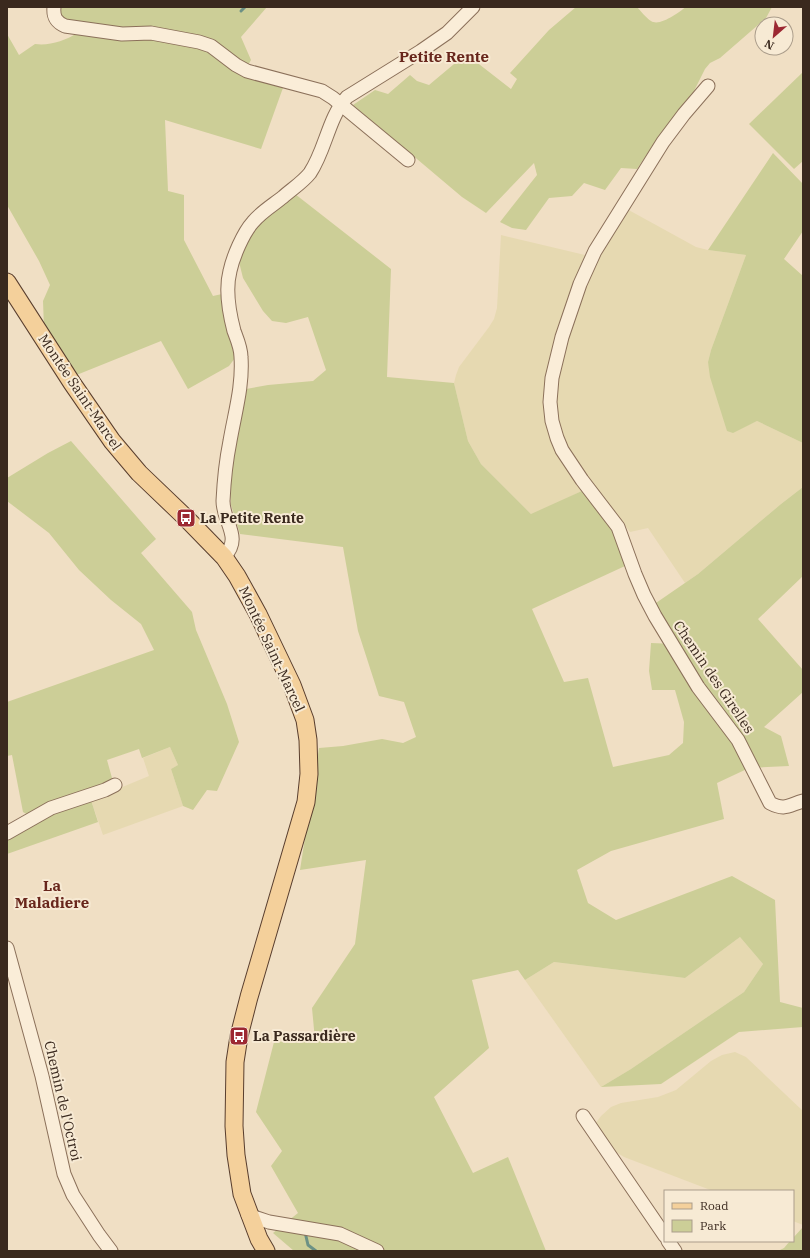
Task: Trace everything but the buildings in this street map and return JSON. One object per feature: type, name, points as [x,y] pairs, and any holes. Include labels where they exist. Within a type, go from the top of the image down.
[{"type":"main road","name":"Montée Saint-Marcel","points":[[7,282],[72,383],[112,441],[139,473],[224,557],[237,576],[258,614],[292,685],[305,720],[308,740],[309,774],[306,802],[249,997],[237,1049],[234,1098],[236,1155],[242,1194],[248,1215],[266,1251]]},
{"type":"street","points":[[54,7],[54,16],[56,20],[65,26],[122,34],[151,33],[198,42],[211,46],[236,65],[247,71],[322,91],[334,98],[408,160]]},
{"type":"street","points":[[224,557],[233,544],[232,532],[223,504],[224,475],[241,382],[241,355],[233,328],[228,297],[229,273],[246,231],[251,223],[303,181],[310,172],[340,104],[347,97],[447,33],[473,7]]},
{"type":"street","name":"Chemin des Girelles","points":[[708,86],[663,142],[594,251],[571,309],[562,337],[552,378],[550,402],[552,420],[562,450],[578,476],[618,527],[635,574],[655,616],[698,687],[738,740],[770,803],[785,808],[803,801]]},
{"type":"street","points":[[7,833],[51,808],[105,790],[115,785]]},
{"type":"street","name":"Chemin de l'Octroi","points":[[7,948],[42,1076],[64,1174],[73,1195],[99,1235],[112,1251]]},
{"type":"street","points":[[583,1116],[664,1235]]},
{"type":"street","points":[[248,1215],[269,1222],[340,1234],[377,1251]]},
{"type":"street","points":[[669,1242],[675,1251]]},
{"type":"shaded area","points":[[625,208],[696,247],[746,255],[708,362],[733,432],[757,421],[803,443],[803,487],[698,574],[685,583],[648,528],[630,532],[570,454],[555,416],[559,367],[594,262]]},
{"type":"shaded area","points":[[501,235],[585,255],[557,332],[546,373],[544,409],[549,428],[584,490],[532,515],[481,464],[468,441],[454,383],[459,367],[494,319],[497,308]]},
{"type":"shaded area","points":[[170,747],[178,765],[171,769],[183,806],[103,835],[91,800],[149,776],[143,758]]},
{"type":"shaded area","points":[[740,937],[763,964],[744,992],[631,1069],[601,1087],[525,980],[554,962],[685,978]]},
{"type":"shaded area","points":[[735,1052],[746,1057],[803,1111],[803,1225],[794,1221],[794,1190],[710,1190],[624,1157],[616,1152],[595,1124],[611,1107],[621,1103],[658,1097],[676,1090],[711,1061],[722,1055]]},
{"type":"green space","points":[[58,7],[267,7],[241,37],[251,60],[247,67],[148,28],[79,25],[59,17]]},
{"type":"green space","points":[[576,7],[637,7],[651,21],[659,22],[664,21],[686,7],[772,7],[767,16],[754,16],[754,28],[720,58],[710,63],[705,69],[691,97],[655,142],[637,169],[621,168],[605,190],[584,183],[572,196],[549,198],[526,230],[512,228],[500,222],[537,175],[534,163],[486,213],[462,197],[353,105],[375,90],[388,94],[410,75],[417,81],[429,85],[466,54],[511,89],[517,79],[510,73],[549,30]]},
{"type":"green space","points":[[77,33],[141,36],[195,45],[284,85],[261,149],[165,120],[168,191],[184,195],[184,240],[213,296],[222,294],[226,323],[235,358],[229,366],[188,389],[161,341],[74,376],[44,328],[43,301],[50,285],[39,261],[7,205],[7,34],[19,55],[35,44],[57,42]]},
{"type":"green space","points":[[803,72],[803,161],[794,169],[749,124]]},
{"type":"green space","points":[[773,153],[803,184],[803,231],[784,259],[803,276],[803,443],[757,421],[733,433],[727,431],[710,377],[708,362],[746,255],[708,250]]},
{"type":"green space","points":[[295,194],[391,269],[387,377],[454,383],[468,441],[481,464],[531,514],[584,490],[608,521],[617,539],[625,566],[532,609],[564,682],[588,678],[613,767],[669,755],[683,743],[684,722],[675,690],[652,690],[649,671],[651,643],[675,644],[653,605],[698,574],[803,487],[803,576],[758,619],[803,670],[803,692],[764,727],[781,736],[789,766],[749,768],[717,783],[724,819],[611,851],[577,870],[588,903],[616,920],[732,876],[775,900],[780,1002],[803,1008],[803,1027],[739,1032],[661,1084],[601,1087],[631,1069],[744,992],[763,964],[740,937],[685,978],[554,962],[525,980],[518,970],[472,980],[489,1048],[434,1097],[473,1173],[508,1157],[546,1251],[294,1251],[273,1233],[298,1213],[271,1166],[282,1151],[256,1112],[274,1042],[315,1040],[312,1008],[355,944],[366,860],[300,870],[319,748],[343,746],[382,739],[403,743],[416,737],[404,702],[379,696],[358,631],[343,547],[240,534],[231,505],[229,472],[246,389],[268,385],[313,381],[326,370],[308,317],[286,323],[272,321],[263,311],[243,278],[238,258],[257,223]]},
{"type":"green space","points":[[71,441],[156,539],[141,553],[192,612],[196,630],[227,704],[239,742],[217,791],[207,790],[193,810],[183,806],[171,769],[178,765],[170,747],[142,758],[139,749],[107,760],[112,778],[110,784],[30,816],[23,812],[12,755],[7,756],[7,702],[154,650],[141,624],[111,600],[79,570],[49,533],[7,501],[7,478]]},
{"type":"green space","points":[[91,800],[98,822],[7,854],[7,835],[36,820]]},
{"type":"green space","points":[[803,1227],[803,1251],[778,1251],[784,1248],[789,1242],[794,1242],[794,1237]]},
{"type":"waterway","points":[[241,11],[245,7]]},
{"type":"waterway","points":[[305,1232],[308,1245],[316,1251]]},
{"type":"place","name":"La Petite Rente","points":[[186,518]]},
{"type":"place","name":"La Passardière","points":[[239,1036]]},
{"type":"district","name":"Petite Rente","points":[[444,57]]},
{"type":"district","name":"La Maladiere","points":[[52,894]]}]
